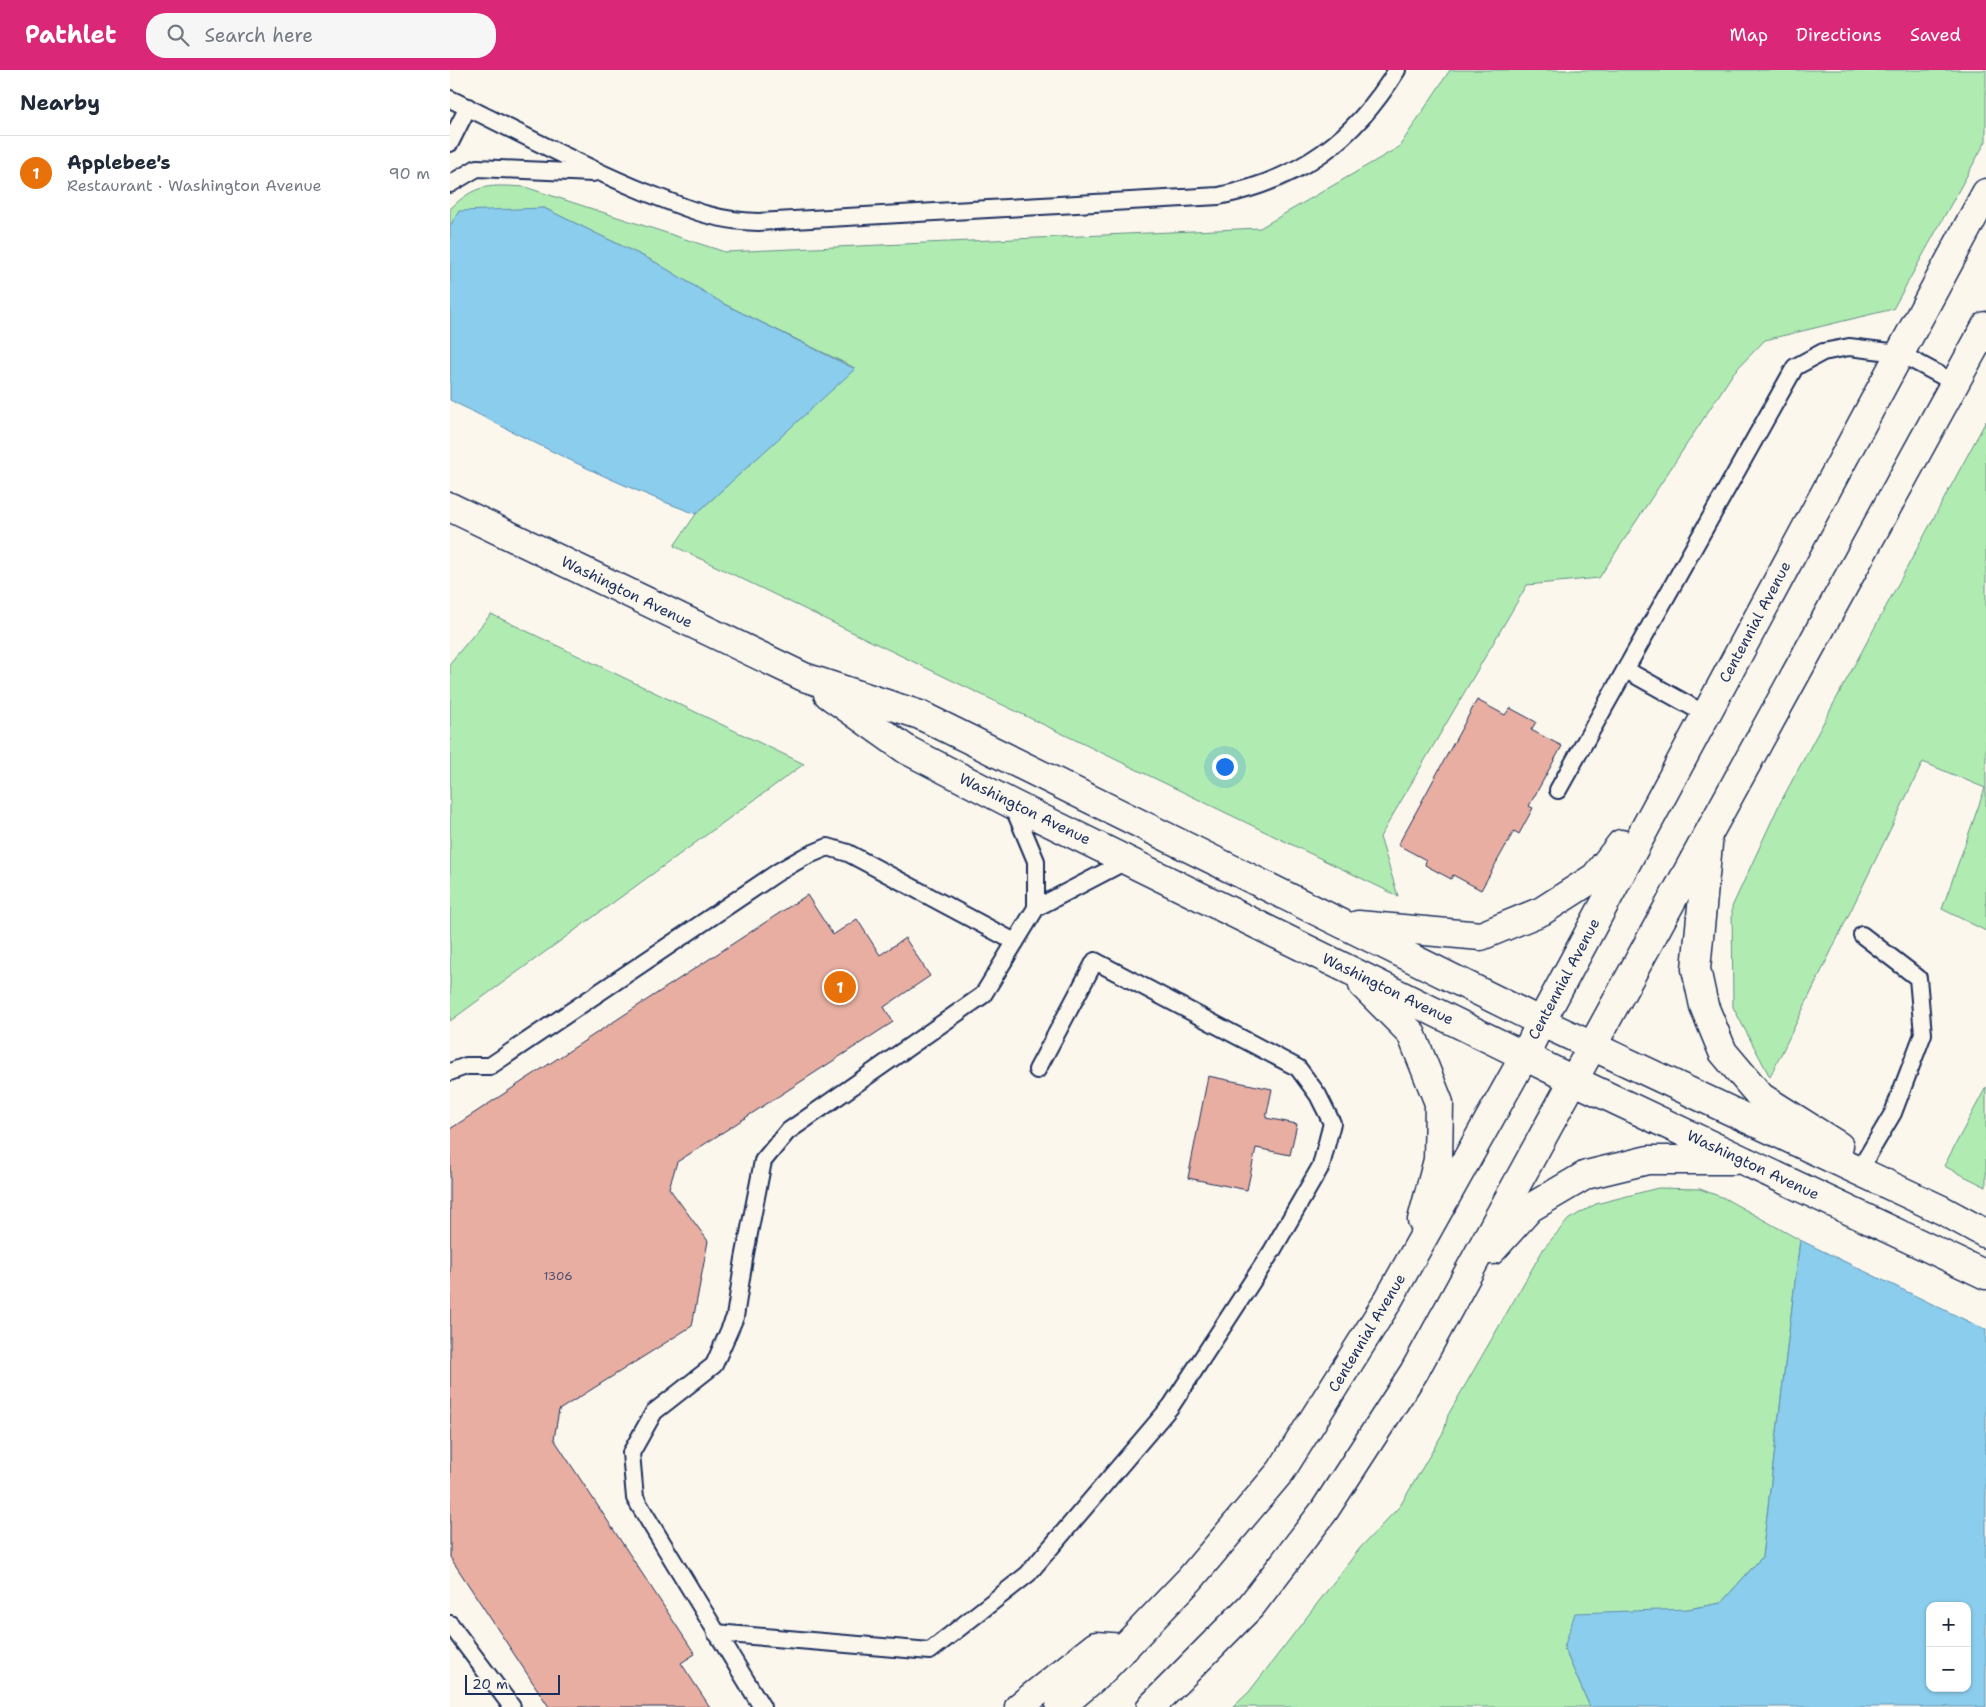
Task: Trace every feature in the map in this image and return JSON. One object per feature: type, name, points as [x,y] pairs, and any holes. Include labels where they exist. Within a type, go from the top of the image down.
[{"type":"main road","name":"Centennial Avenue","points":[[1060,1707],[1100,1673],[1190,1579],[1281,1471],[1386,1304],[1524,1057],[1540,1022],[1898,353],[1986,193]]},
{"type":"main road","points":[[1151,1707],[1251,1606],[1324,1511],[1414,1372],[1986,326]]},
{"type":"main road","name":"Washington Avenue","points":[[450,507],[804,677],[920,715],[1540,1022],[1942,1210],[1986,1234]]},
{"type":"main road","name":"Washington Avenue","points":[[804,677],[908,750],[1012,804],[1524,1057],[1986,1274]]},
{"type":"main road","points":[[1340,923],[1481,936],[1542,911],[1595,877],[1675,770]]},
{"type":"main road","points":[[1709,832],[1696,969],[1704,1006],[1723,1052],[1761,1097],[1942,1210]]},
{"type":"main road","points":[[1346,968],[1411,1033],[1439,1103],[1438,1160],[1411,1261]]},
{"type":"main road","points":[[1464,1281],[1530,1208],[1586,1175],[1648,1160],[1743,1160]]},
{"type":"main road","points":[[1019,1707],[1096,1646],[1125,1648]]},
{"type":"lane","points":[[450,99],[600,174],[696,212],[733,221],[768,221],[1219,196],[1268,183],[1291,173],[1331,148],[1367,114],[1397,70]]},
{"type":"lane","points":[[450,143],[468,108]]},
{"type":"lane","points":[[450,184],[477,168],[600,174]]},
{"type":"lane","points":[[1558,790],[1795,367],[1823,352],[1849,347],[1898,353],[1955,383]]},
{"type":"lane","points":[[1626,670],[1705,714]]},
{"type":"lane","points":[[1012,804],[1036,861],[1036,908]]},
{"type":"lane","points":[[450,1072],[466,1066],[490,1066],[778,872],[804,857],[828,847],[848,853],[1015,942]]},
{"type":"lane","points":[[762,1707],[635,1498],[630,1453],[654,1412],[714,1365],[735,1317],[744,1259],[764,1161],[787,1132],[983,995],[1036,908],[1128,860]]},
{"type":"lane","points":[[1862,935],[1918,978],[1923,1034],[1893,1113],[1864,1162]]},
{"type":"lane","points":[[716,1633],[930,1651],[938,1646],[1028,1574],[1171,1406],[1272,1251],[1321,1166],[1332,1123],[1318,1095],[1298,1068],[1095,961],[1037,1070]]},
{"type":"lane","points":[[450,1624],[512,1707]]},
{"type":"green space","points":[[1450,70],[1986,70],[1986,141],[1893,309],[1765,340],[1734,372],[1599,578],[1527,585],[1380,837],[1398,896],[674,546],[696,514],[855,368],[724,304],[655,262],[544,208],[450,226],[450,209],[468,194],[484,188],[502,186],[525,187],[725,252],[1260,228],[1399,147]]},
{"type":"green space","points":[[1986,421],[1986,931],[1942,909],[1985,788],[1923,762],[1770,1077],[1733,1007],[1732,907],[1779,805]]},
{"type":"green space","points":[[491,614],[804,764],[450,1021],[450,663]]},
{"type":"green space","points":[[1986,1087],[1986,1187],[1944,1166]]},
{"type":"green space","points":[[1658,1188],[1700,1189],[1724,1198],[1800,1240],[1762,1557],[1721,1603],[1688,1609],[1564,1648],[1590,1707],[1233,1707],[1249,1692],[1360,1548],[1400,1506],[1444,1431],[1448,1415],[1544,1248],[1569,1219],[1596,1204]]},
{"type":"water","points":[[544,208],[655,262],[724,304],[855,369],[696,514],[602,475],[450,400],[450,226],[459,211]]},
{"type":"water","points":[[1800,1240],[1986,1330],[1986,1707],[1590,1707],[1564,1648],[1575,1613],[1688,1609],[1721,1603],[1762,1557]]},
{"type":"building","points":[[1477,700],[1505,715],[1510,708],[1536,722],[1531,730],[1562,746],[1529,806],[1533,808],[1519,834],[1514,831],[1481,890],[1453,875],[1451,879],[1425,865],[1426,860],[1398,845]]},
{"type":"building","points":[[807,895],[833,935],[857,919],[880,955],[905,938],[930,976],[884,1007],[893,1022],[677,1162],[669,1188],[708,1241],[692,1326],[559,1410],[554,1439],[695,1654],[681,1663],[710,1707],[549,1707],[450,1557],[450,1129]]},
{"type":"building","points":[[1208,1076],[1272,1089],[1266,1118],[1297,1124],[1290,1155],[1256,1148],[1247,1190],[1188,1178]]},
{"type":"place","name":"Applebee's","points":[[840,987]]}]
